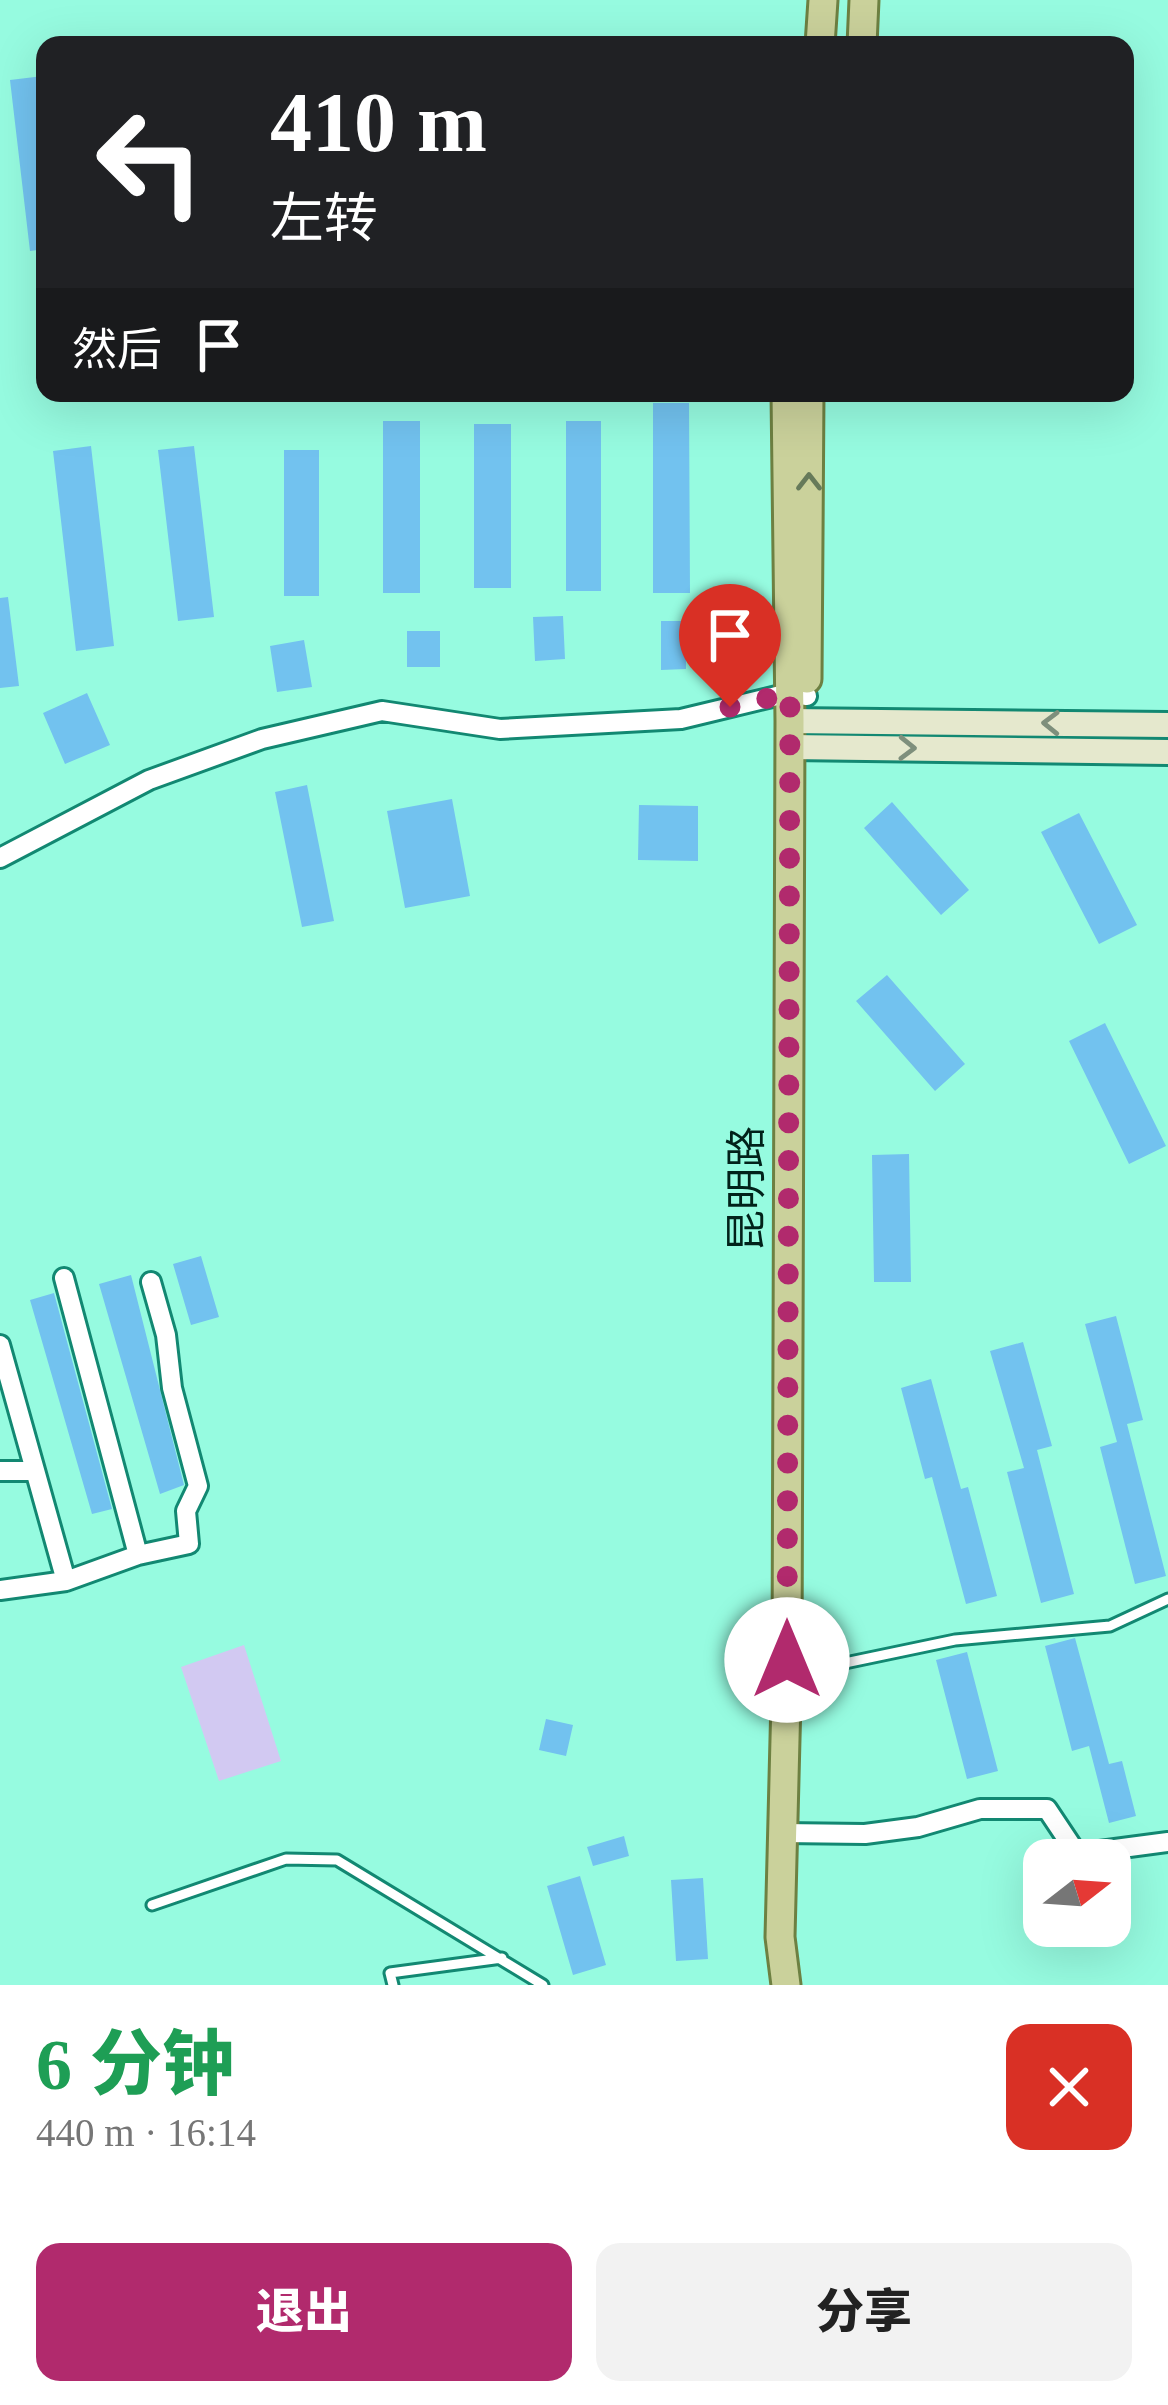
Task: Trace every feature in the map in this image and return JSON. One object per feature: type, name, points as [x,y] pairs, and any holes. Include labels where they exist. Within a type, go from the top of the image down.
[{"type":"main road","points":[[821,36],[823,0]]},
{"type":"main road","points":[[862,36],[864,0]]},
{"type":"main road","name":"昆明路","points":[[786,402],[798,721]]},
{"type":"main road","name":"昆明路","points":[[785,1985],[780,1937],[790,1833],[794,1660],[798,721],[809,402]]},
{"type":"main road","points":[[798,721],[1168,724]]},
{"type":"main road","points":[[798,721],[1168,752]]},
{"type":"main road","name":"昆明路","points":[[790,1833],[804,1985]]},
{"type":"street","points":[[0,858],[149,780],[262,739],[382,711],[500,729],[681,718],[798,721]]},
{"type":"street","points":[[64,1277],[138,1555]]},
{"type":"street","points":[[0,1590],[66,1581],[138,1555],[189,1544],[185,1511],[198,1486],[151,1282]]},
{"type":"street","points":[[0,1345],[66,1581]]},
{"type":"street","points":[[0,1471],[35,1471]]},
{"type":"street","points":[[790,1833],[865,1834],[918,1827],[980,1808],[1047,1809],[1077,1854],[1168,1842]]},
{"type":"lane","points":[[794,1660],[845,1663],[955,1640],[1110,1626],[1168,1598]]},
{"type":"lane","points":[[152,1905],[286,1859],[337,1860],[543,1985]]},
{"type":"lane","points":[[393,1985],[390,1973],[502,1958]]},
{"type":"shaded area","points":[[244,1645],[281,1761],[219,1781],[181,1667]]},
{"type":"building","points":[[36,77],[36,250],[30,251],[10,80]]},
{"type":"building","points":[[653,403],[689,403],[690,593],[653,593]]},
{"type":"building","points":[[383,421],[420,421],[420,593],[383,593]]},
{"type":"building","points":[[566,421],[601,421],[601,591],[566,591]]},
{"type":"building","points":[[474,424],[511,424],[511,588],[474,588]]},
{"type":"building","points":[[91,446],[114,646],[76,651],[53,451]]},
{"type":"building","points":[[194,446],[214,617],[178,621],[158,450]]},
{"type":"building","points":[[284,450],[319,450],[319,596],[284,596]]},
{"type":"building","points":[[8,597],[19,686],[0,688],[0,598]]},
{"type":"building","points":[[563,616],[565,659],[535,661],[533,617]]},
{"type":"building","points":[[661,621],[686,621],[686,669],[661,670]]},
{"type":"building","points":[[407,631],[440,631],[440,667],[407,667]]},
{"type":"building","points":[[304,640],[312,687],[277,692],[270,646]]},
{"type":"building","points":[[87,693],[110,745],[65,764],[43,713]]},
{"type":"building","points":[[307,785],[334,921],[302,927],[275,792]]},
{"type":"building","points":[[452,799],[470,896],[405,908],[387,811]]},
{"type":"building","points":[[892,802],[969,890],[941,915],[864,828]]},
{"type":"building","points":[[639,805],[698,806],[698,861],[638,860]]},
{"type":"building","points":[[1079,813],[1137,925],[1099,944],[1041,832]]},
{"type":"building","points":[[887,975],[965,1064],[935,1091],[856,1001]]},
{"type":"building","points":[[1105,1023],[1166,1146],[1129,1164],[1069,1041]]},
{"type":"building","points":[[909,1154],[911,1282],[874,1282],[872,1155]]},
{"type":"building","points":[[201,1256],[219,1317],[191,1325],[173,1264]]},
{"type":"building","points":[[131,1275],[184,1485],[160,1494],[99,1284]]},
{"type":"building","points":[[54,1293],[112,1509],[92,1514],[30,1300]]},
{"type":"building","points":[[1116,1316],[1143,1420],[1127,1424],[1166,1576],[1135,1584],[1100,1447],[1117,1442],[1085,1324]]},
{"type":"building","points":[[1023,1342],[1052,1446],[1037,1450],[1074,1594],[1041,1603],[1007,1472],[1024,1468],[990,1351]]},
{"type":"building","points":[[931,1379],[961,1489],[968,1487],[997,1596],[966,1604],[932,1477],[925,1479],[901,1388]]},
{"type":"building","points":[[1075,1638],[1109,1764],[1122,1761],[1136,1816],[1109,1823],[1089,1746],[1072,1751],[1045,1646]]},
{"type":"building","points":[[967,1652],[998,1771],[967,1779],[936,1660]]},
{"type":"building","points":[[546,1719],[573,1725],[566,1756],[539,1750]]},
{"type":"building","points":[[624,1836],[629,1856],[593,1866],[587,1847]]},
{"type":"building","points":[[580,1876],[606,1965],[573,1975],[547,1886]]},
{"type":"building","points":[[703,1878],[708,1959],[676,1961],[671,1880]]},
{"type":"route","points":[[730,707],[790,693],[787,1660]]}]
